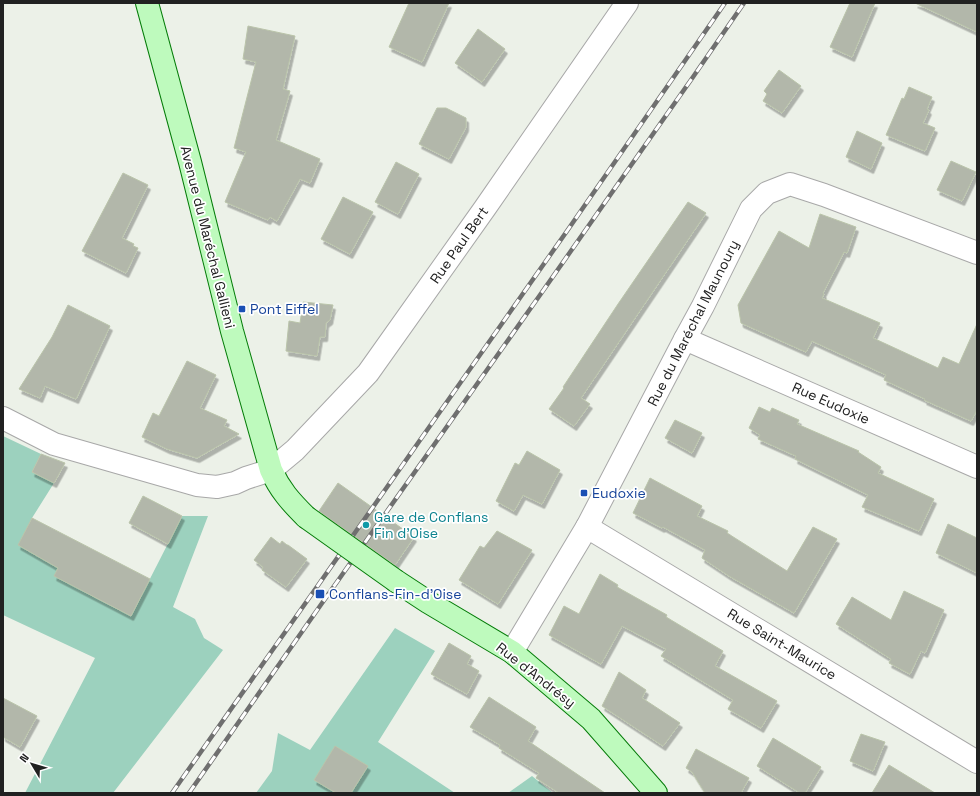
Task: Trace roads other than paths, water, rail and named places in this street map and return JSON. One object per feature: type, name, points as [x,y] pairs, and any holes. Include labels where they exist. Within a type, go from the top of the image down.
[{"type":"street","name":"Avenue du Maréchal Gallieni","points":[[147,3],[190,162],[232,331],[271,470],[276,482],[289,500],[306,517]]},
{"type":"street","name":"Rue Paul Bert","points":[[271,470],[295,450],[368,373],[627,3]]},
{"type":"street","name":"Rue du Maréchal Maunoury","points":[[512,652],[587,527],[703,306],[751,209],[767,193],[790,184],[824,194],[977,253]]},
{"type":"street","name":"Rue Eudoxie","points":[[685,339],[977,467]]},
{"type":"street","points":[[3,418],[54,444],[197,484],[217,487],[235,483],[271,470]]},
{"type":"street","name":"Rue d'Andrésy","points":[[306,517],[428,602],[512,652],[591,719],[656,793]]},
{"type":"street","name":"Rue Saint-Maurice","points":[[587,527],[977,762]]},
{"type":"railway","points":[[172,793],[567,231],[725,3]]},
{"type":"railway","points":[[189,793],[744,3]]},
{"type":"place","name":"Pont Eiffel","points":[[242,309]]},
{"type":"place","name":"Eudoxie","points":[[584,493]]},
{"type":"place","name":"Gare de Conflans Fin d'Oise","points":[[366,525]]},
{"type":"place","name":"Conflans-Fin-d'Oise","points":[[320,594]]}]
